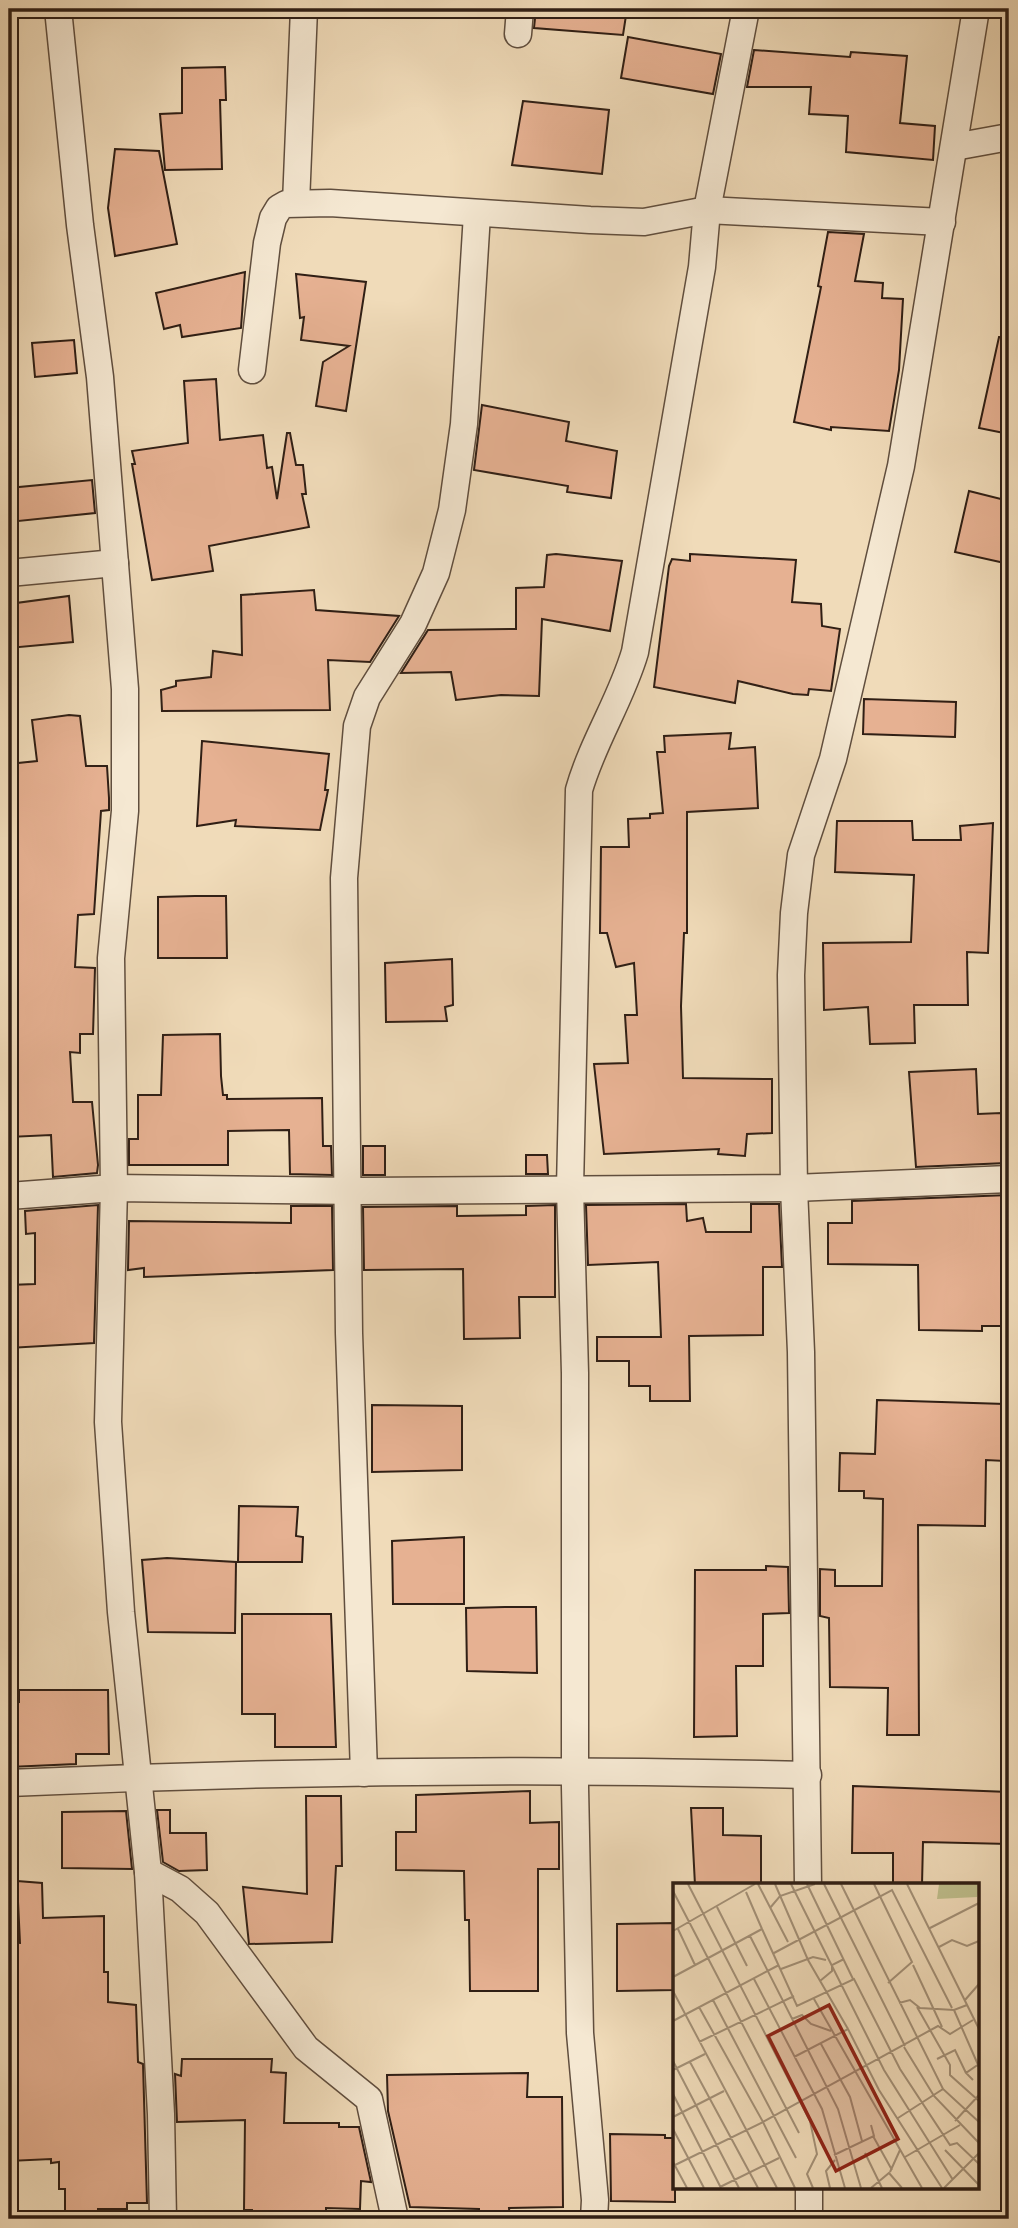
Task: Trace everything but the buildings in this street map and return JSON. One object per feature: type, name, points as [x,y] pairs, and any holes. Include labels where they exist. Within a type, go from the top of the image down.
[{"type":"street","points":[[58,9],[80,225],[100,377],[125,689],[125,811],[111,958],[114,1188],[108,1422],[121,1612],[148,1871],[163,2219]]},
{"type":"street","points":[[296,203],[304,9]]},
{"type":"street","points":[[594,2219],[595,2200],[580,2033],[576,1769],[575,1373],[570,1188],[579,790],[588,758],[625,688],[635,652],[702,267],[707,210],[746,9]]},
{"type":"street","points":[[808,1883],[801,1352],[794,1188],[791,975],[801,855],[833,759],[901,466],[976,9]]},
{"type":"street","points":[[954,147],[1009,137]]},
{"type":"street","points":[[252,370],[267,243],[273,218],[279,208],[296,203],[644,222],[707,210],[942,222]]},
{"type":"street","points":[[364,1773],[346,1191],[343,898],[357,726],[367,697],[413,624],[436,573],[452,510],[464,424],[477,214]]},
{"type":"street","points":[[9,573],[115,564]]},
{"type":"street","points":[[9,1196],[114,1188],[346,1191],[794,1188],[1009,1179]]},
{"type":"street","points":[[9,1783],[139,1777],[576,1769],[808,1775]]},
{"type":"street","points":[[148,1871],[180,1889],[207,1913],[306,2048],[369,2099],[395,2219]]},
{"type":"street","points":[[809,2190],[809,2219]]}]
